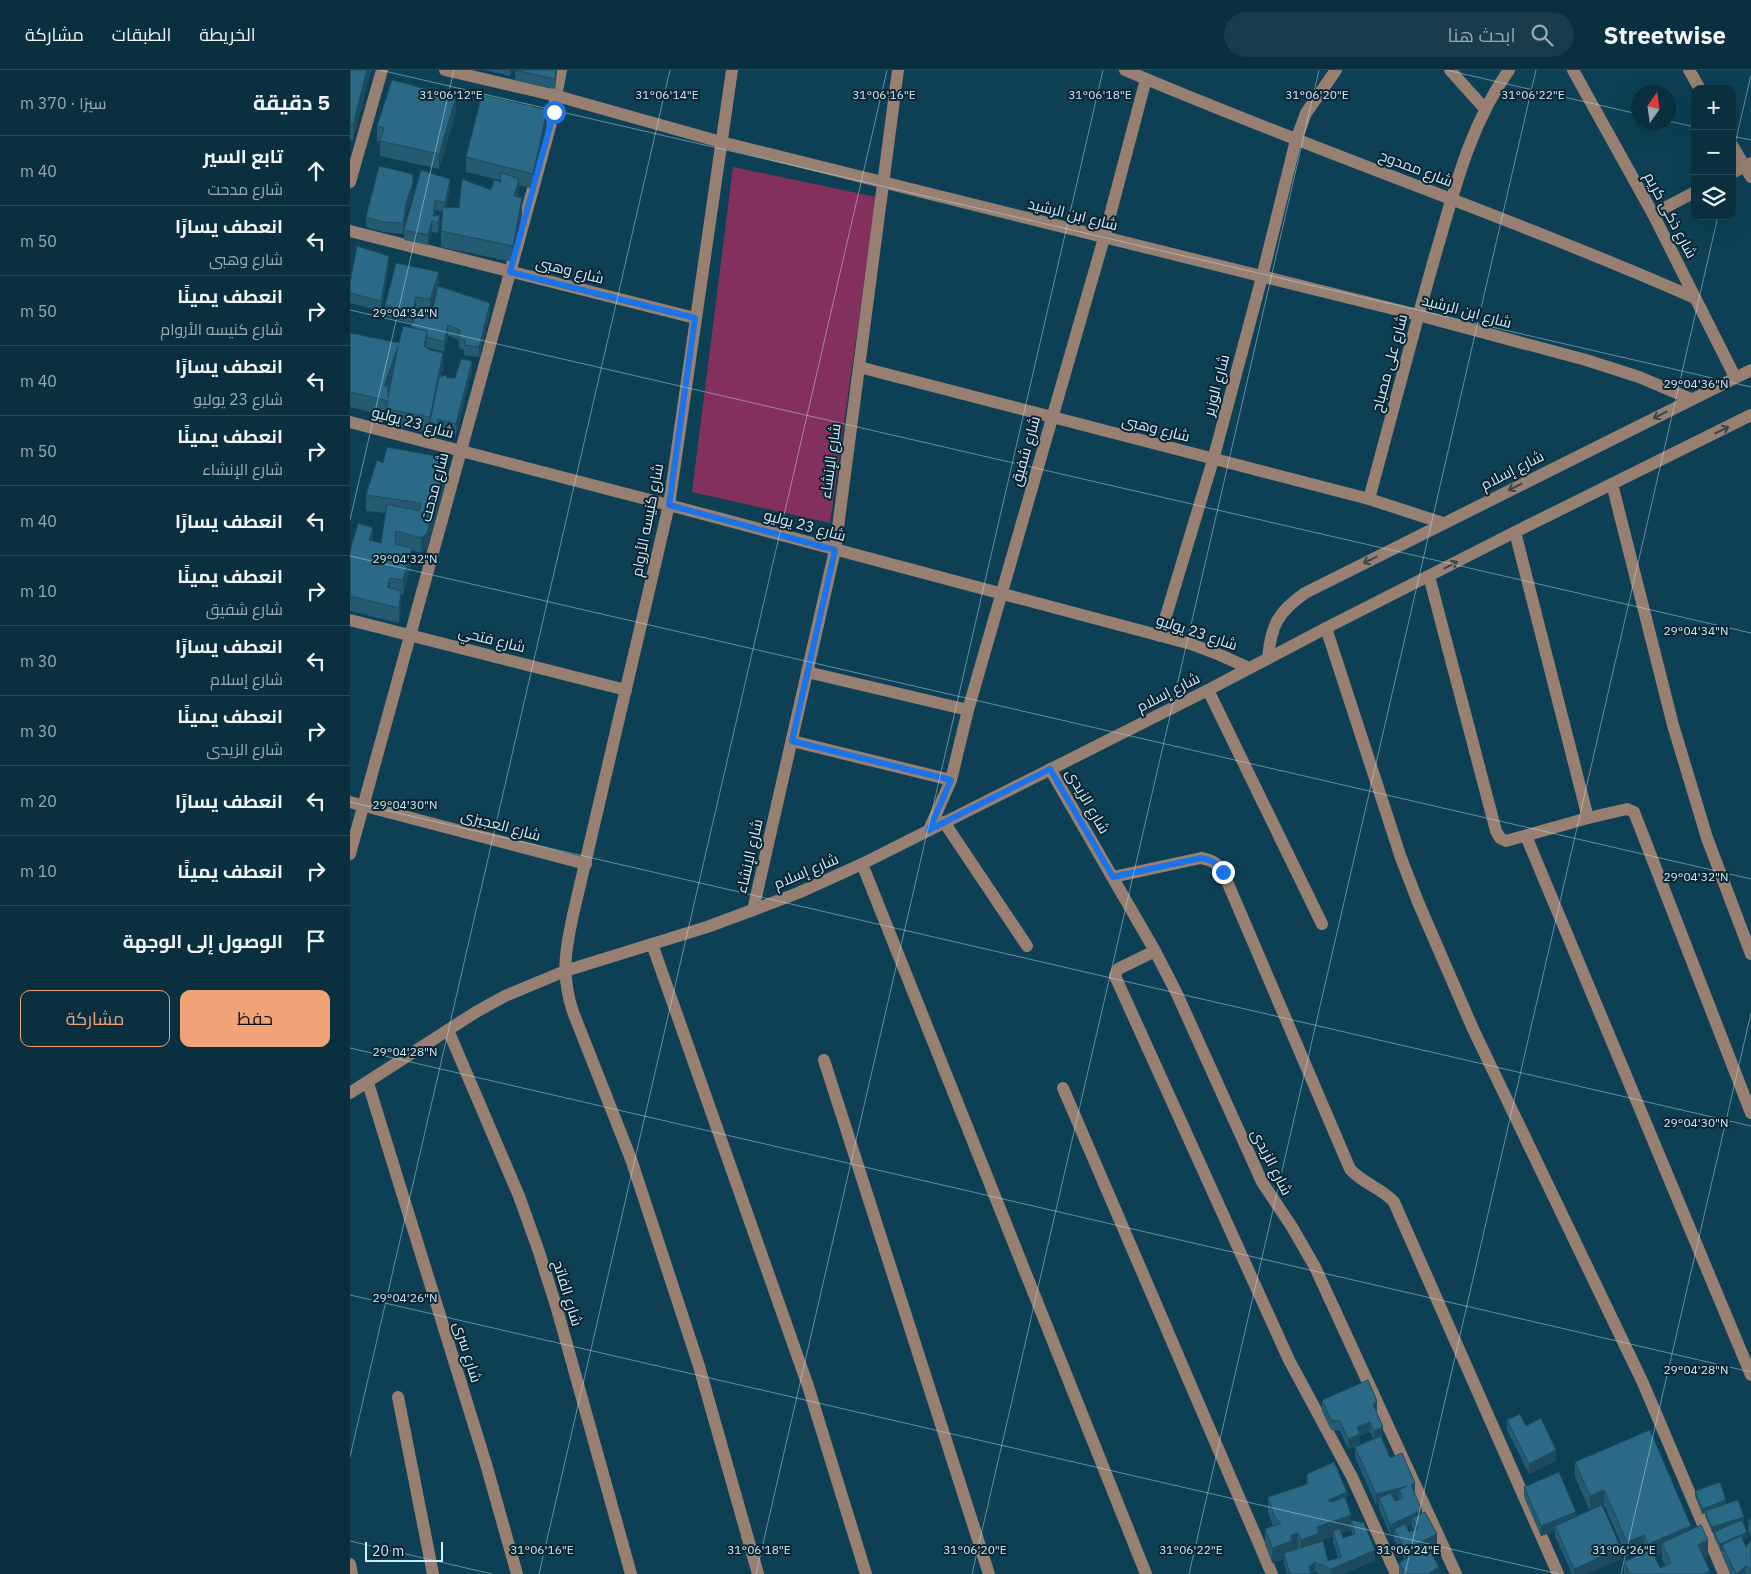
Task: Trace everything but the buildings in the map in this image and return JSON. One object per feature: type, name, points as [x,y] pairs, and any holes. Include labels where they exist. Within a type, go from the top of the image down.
[{"type":"street","points":[[350,182],[382,70]]},
{"type":"street","name":"شارع ابن الرشيد","points":[[445,70],[557,96],[721,142],[1418,315],[1586,360],[1639,377],[1691,399]]},
{"type":"street","name":"شارع مدحت","points":[[350,854],[550,128],[561,70]]},
{"type":"street","name":"شارع كنيسه الأروام","points":[[732,70],[669,505],[569,934],[565,954],[565,971],[566,987],[573,1012],[631,1159],[699,1366],[758,1574]]},
{"type":"street","name":"شارع الإنشاء","points":[[753,910],[835,550],[898,70]]},
{"type":"street","name":"شارع ممدوح","points":[[1126,70],[1296,140],[1598,256],[1695,298]]},
{"type":"street","name":"شارع الوزير","points":[[1160,636],[1213,460],[1296,140],[1306,113],[1336,70]]},
{"type":"street","points":[[1450,70],[1485,109]]},
{"type":"street","name":"شارع على مصباح","points":[[1369,499],[1418,315],[1466,153],[1485,109],[1509,70]]},
{"type":"street","name":"شارع ذكى كريم","points":[[1573,70],[1653,214],[1735,378]]},
{"type":"street","points":[[1689,70],[1698,85]]},
{"type":"street","name":"شارع شفيق","points":[[929,830],[951,780],[968,710],[1104,238],[1146,79]]},
{"type":"street","points":[[1736,151],[1749,169],[1736,172]]},
{"type":"street","points":[[1653,214],[1691,194]]},
{"type":"street","name":"شارع وهبى","points":[[350,231],[695,318]]},
{"type":"street","name":"شارع وهبى","points":[[859,367],[1369,499],[1443,523]]},
{"type":"street","name":"شارع إسلام","points":[[1268,658],[1270,638],[1277,620],[1289,604],[1305,592],[1751,370]]},
{"type":"street","name":"شارع إسلام","points":[[350,1093],[505,996],[565,971],[753,910],[798,893],[862,864],[1208,690],[1515,532],[1751,415]]},
{"type":"street","name":"شارع 23 يوليو","points":[[350,422],[1190,644],[1249,668]]},
{"type":"street","points":[[1612,484],[1676,734],[1707,838],[1751,954]]},
{"type":"street","points":[[1515,532],[1588,818]]},
{"type":"street","points":[[1429,576],[1496,831],[1500,838],[1506,841],[1627,809],[1634,812],[1751,1113]]},
{"type":"street","name":"شارع فتحي","points":[[350,620],[626,690]]},
{"type":"street","points":[[1326,628],[1401,858],[1418,902],[1473,1029],[1642,1383],[1724,1574]]},
{"type":"street","points":[[807,672],[968,710]]},
{"type":"street","points":[[1208,690],[1322,924]]},
{"type":"street","points":[[792,741],[951,780]]},
{"type":"street","name":"شارع الزيدى","points":[[1050,769],[1155,951],[1177,994],[1262,1182],[1292,1227],[1315,1268],[1456,1574]]},
{"type":"street","name":"شارع العجيزى","points":[[350,802],[586,864]]},
{"type":"street","points":[[944,822],[1027,946]]},
{"type":"street","points":[[1526,836],[1751,1375]]},
{"type":"street","points":[[1113,877],[1201,858],[1210,859],[1218,864],[1350,1169],[1357,1177],[1385,1194],[1394,1202],[1558,1574]]},
{"type":"street","points":[[862,864],[1146,1574]]},
{"type":"street","points":[[652,944],[808,1386],[866,1574]]},
{"type":"street","points":[[1155,951],[1118,969],[1115,976],[1289,1360],[1352,1477],[1396,1574]]},
{"type":"street","name":"شارع الفاتح","points":[[448,1030],[508,1168],[539,1252],[557,1309],[631,1574]]},
{"type":"street","points":[[824,1060],[989,1574]]},
{"type":"street","name":"شارع سرى","points":[[368,1082],[518,1574]]},
{"type":"street","points":[[1063,1088],[1272,1574]]},
{"type":"street","points":[[398,1397],[433,1574]]},
{"type":"street","points":[[350,1564],[352,1574]]},
{"type":"shaded area","points":[[733,167],[876,197],[830,523],[692,492]]},
{"type":"route","points":[[554,112],[510,272],[695,318],[669,505],[835,550],[792,741],[951,780],[929,830],[1050,769],[1113,877],[1201,858],[1210,859],[1218,864],[1223,872]]}]
